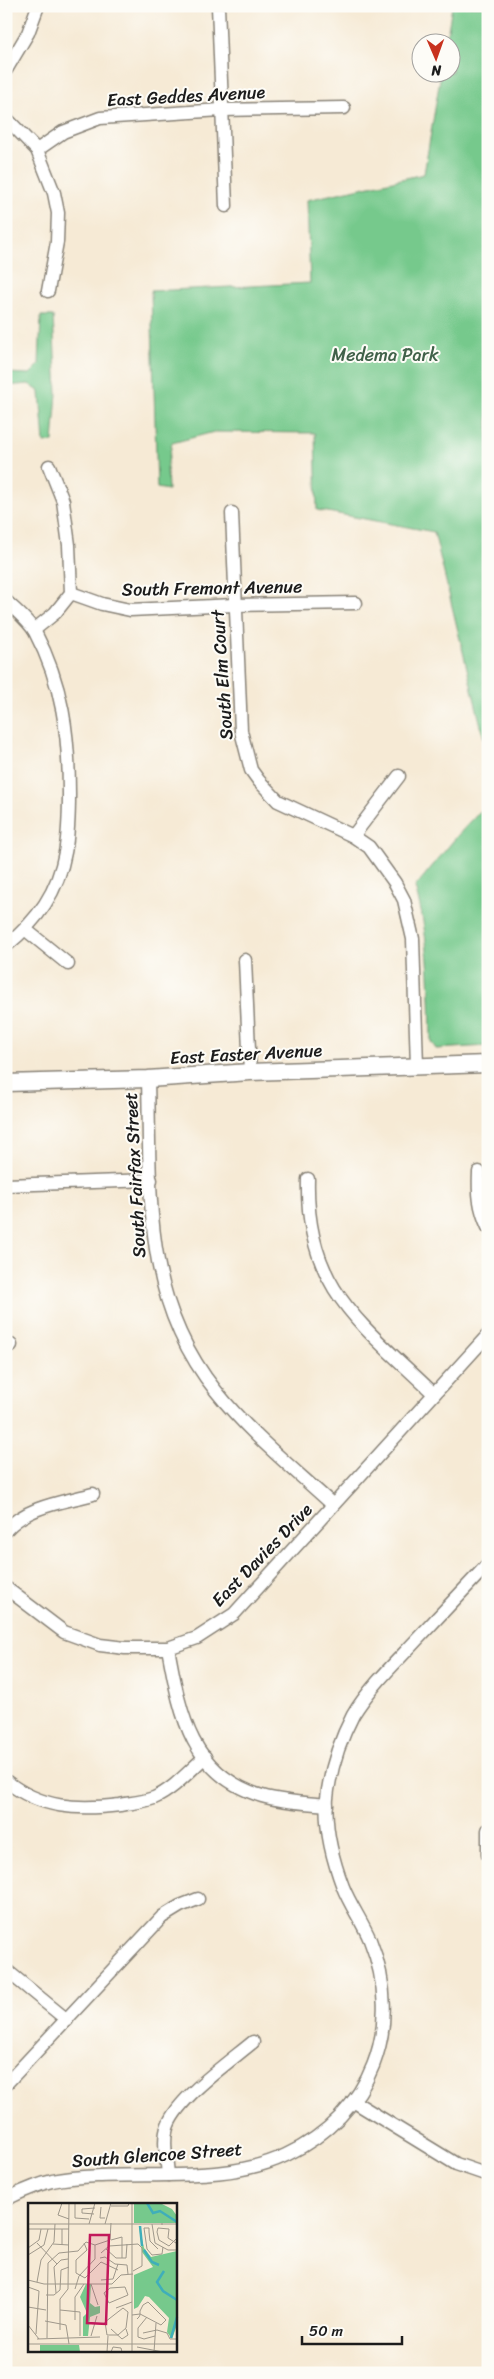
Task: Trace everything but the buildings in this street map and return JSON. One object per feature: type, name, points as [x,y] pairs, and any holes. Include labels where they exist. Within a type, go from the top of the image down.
[{"type":"street","points":[[6,70],[28,33],[38,6]]},
{"type":"street","points":[[218,6],[226,206]]},
{"type":"street","name":"East Geddes Avenue","points":[[38,150],[63,132],[100,118],[221,110],[344,108]]},
{"type":"street","points":[[6,118],[38,150],[54,193],[58,213],[57,242],[48,291]]},
{"type":"street","points":[[34,630],[55,613],[71,593],[69,545],[63,501],[49,466]]},
{"type":"street","name":"South Elm Court","points":[[232,512],[240,731],[251,770],[278,801],[353,836],[369,847],[389,871],[404,900],[412,939],[417,1066]]},
{"type":"street","name":"South Fremont Avenue","points":[[71,593],[102,604],[130,610],[234,605],[356,603]]},
{"type":"street","points":[[6,601],[34,630],[53,675],[65,716],[69,746],[69,832],[68,844],[58,879],[46,903],[26,930],[6,946]]},
{"type":"street","points":[[353,836],[399,776]]},
{"type":"street","points":[[26,930],[68,964]]},
{"type":"street","points":[[245,960],[250,1072]]},
{"type":"street","name":"East Easter Avenue","points":[[6,1083],[148,1079],[250,1072],[488,1064]]},
{"type":"street","name":"South Fairfax Street","points":[[148,1079],[153,1240],[159,1275],[169,1306],[188,1350],[201,1372],[237,1415],[333,1505]]},
{"type":"street","points":[[479,1172],[478,1196],[481,1212],[488,1227]]},
{"type":"street","points":[[308,1179],[307,1208],[310,1227],[318,1258],[334,1290],[355,1318],[434,1394]]},
{"type":"street","points":[[6,1185],[150,1180]]},
{"type":"street","name":"East Davies Drive","points":[[6,1588],[64,1632],[89,1641],[125,1648],[168,1648],[198,1638],[234,1614],[488,1335]]},
{"type":"street","points":[[6,1530],[17,1520],[37,1509],[93,1494]]},
{"type":"street","name":"South Glencoe Street","points":[[6,2199],[31,2187],[73,2178],[168,2175],[243,2168],[287,2155],[320,2135],[353,2101],[371,2075],[378,2054],[384,2013],[382,1988],[380,1969],[370,1939],[344,1888],[334,1859],[328,1830],[328,1789],[340,1745],[354,1714],[378,1681],[488,1564]]},
{"type":"street","points":[[168,1648],[180,1711],[194,1743],[218,1771],[241,1788],[262,1796],[327,1805]]},
{"type":"street","points":[[6,1781],[49,1803],[87,1809],[141,1802],[154,1798],[170,1789],[205,1757]]},
{"type":"street","points":[[488,1830],[488,1855]]},
{"type":"street","points":[[6,2084],[162,1918],[180,1906],[198,1899]]},
{"type":"street","points":[[6,1970],[67,2020]]},
{"type":"street","points":[[168,2175],[165,2140],[168,2126],[176,2110],[253,2042]]},
{"type":"street","points":[[353,2101],[456,2164],[488,2176]]},
{"type":"green space","name":"Medema Park","points":[[452,6],[488,6],[488,755],[434,532],[317,510],[315,433],[214,432],[172,443],[167,467],[168,490],[157,488],[151,291],[310,283],[307,200],[424,174],[439,82],[462,82],[462,32],[448,32]]},
{"type":"green space","points":[[41,316],[53,316],[57,393],[53,442],[44,443],[40,392],[29,384],[6,386],[6,373],[30,374],[39,365]]},
{"type":"green space","points":[[488,803],[488,1046],[436,1049],[431,1042],[426,945],[424,926],[415,887],[458,835]]}]
